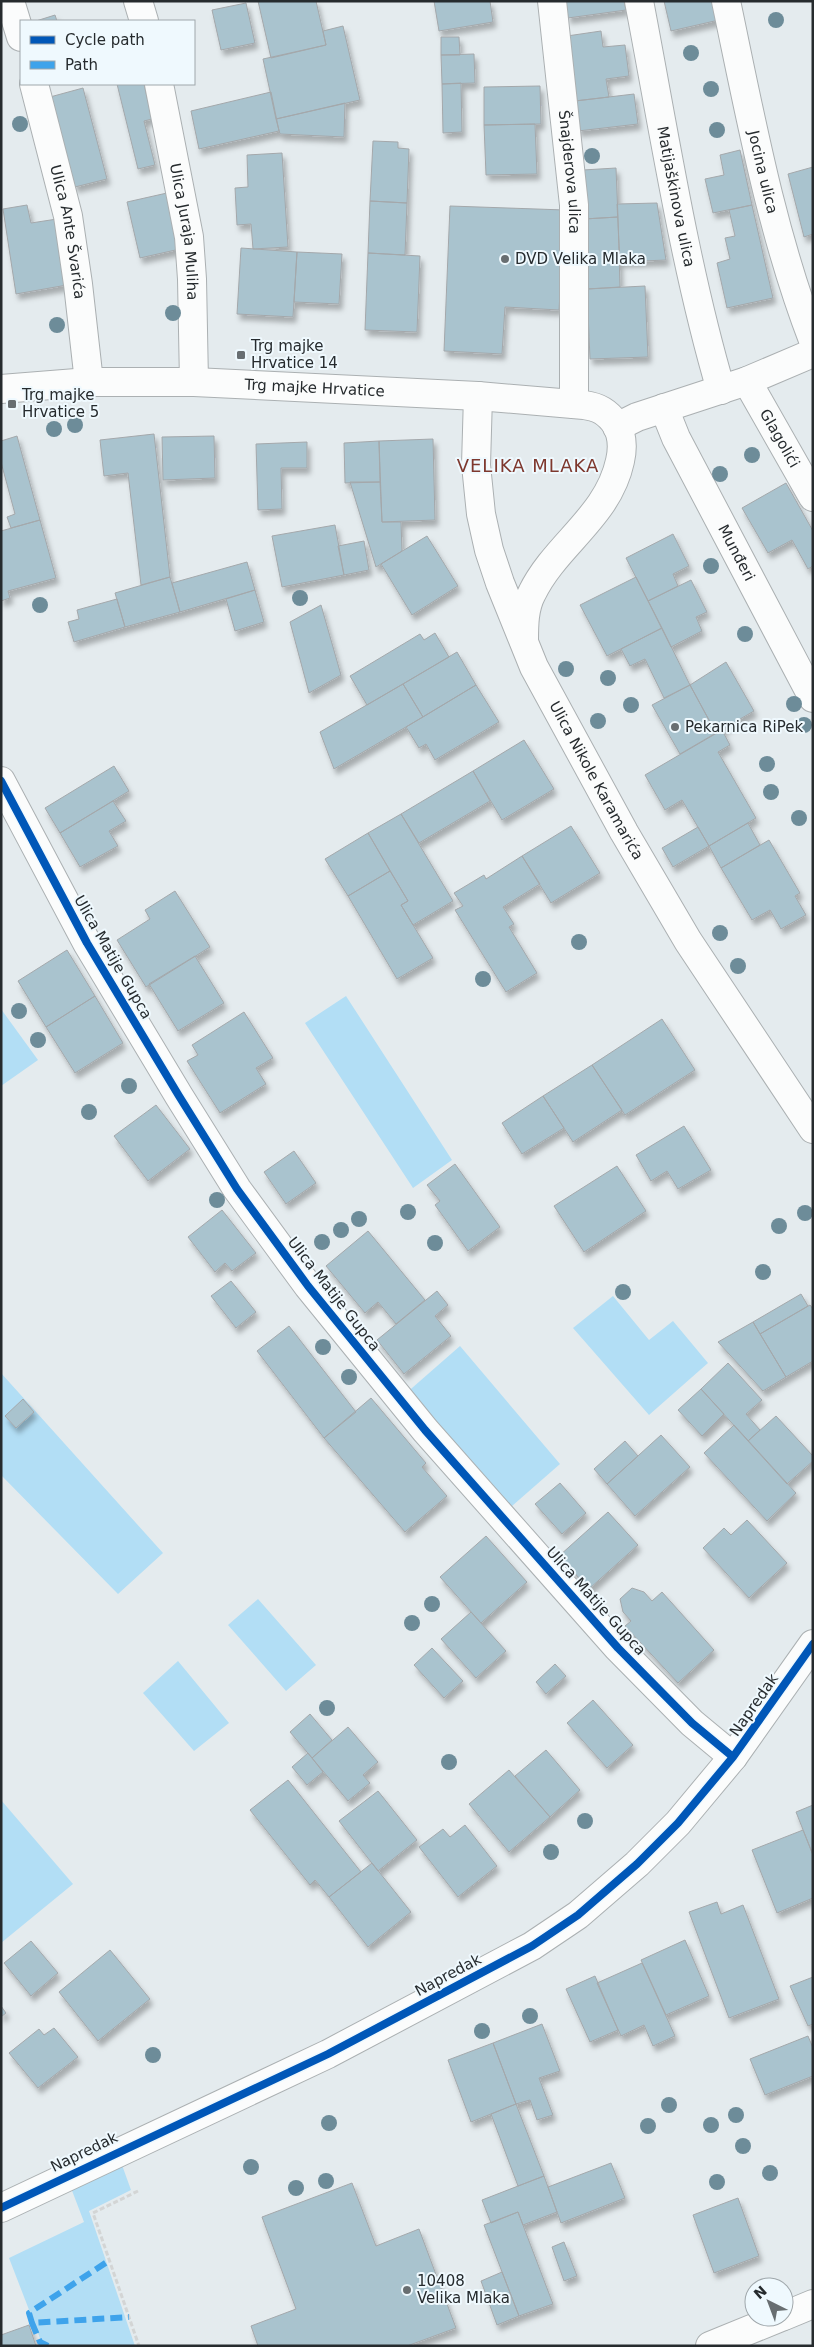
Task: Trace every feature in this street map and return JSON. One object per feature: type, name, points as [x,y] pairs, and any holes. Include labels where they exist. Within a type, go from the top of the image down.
[{"type":"street","points":[[10,1],[20,33]]},
{"type":"street","points":[[138,1],[144,20]]},
{"type":"street","name":"Šnajderova ulica","points":[[552,1],[574,205],[574,404]]},
{"type":"street","name":"Matijaškinova ulica","points":[[639,1],[677,205],[709,350],[721,390]]},
{"type":"street","name":"Jocina ulica","points":[[726,1],[761,165],[795,293],[813,340]]},
{"type":"street","name":"Ulica Ante Švarića","points":[[34,85],[68,216],[89,382]]},
{"type":"street","name":"Ulica Juraja Muliha","points":[[159,85],[189,237],[192,279],[194,382]]},
{"type":"street","points":[[524,642],[524,622],[532,592],[550,567],[601,507],[612,486],[622,451],[622,438],[618,427],[664,408],[748,381],[813,352]]},
{"type":"street","name":"Glagolići","points":[[748,381],[813,497]]},
{"type":"street","name":"Trg majke Hrvatice","points":[[1,389],[89,382],[194,382],[478,396],[574,404],[600,409],[607,413],[618,427]]},
{"type":"street","name":"Ulica Nikole Karamarića","points":[[478,396],[476,465],[481,514],[497,574],[534,667],[562,722],[688,941],[813,1129]]},
{"type":"street","name":"Munđeri","points":[[664,408],[676,438],[813,698]]},
{"type":"street","name":"Ulica Matije Gupca","points":[[1,781],[87,943],[179,1096],[237,1189],[308,1286],[425,1430],[618,1648],[692,1722],[733,1757]]},
{"type":"street","name":"Napredak","points":[[1,2208],[328,2054],[532,1946],[578,1915],[637,1864],[678,1823],[733,1757],[813,1644]]},
{"type":"street","points":[[794,2312],[813,2304]]},
{"type":"street","points":[[710,2346],[756,2327]]},
{"type":"path","points":[[138,2191],[93,2213],[139,2346]]},
{"type":"shaded area","points":[[346,996],[452,1160],[413,1188],[305,1023]]},
{"type":"shaded area","points":[[1,1009],[38,1060],[1,1086]]},
{"type":"shaded area","points":[[613,1296],[649,1340],[673,1321],[708,1363],[649,1415],[573,1328]]},
{"type":"shaded area","points":[[460,1346],[560,1464],[504,1513],[404,1395]]},
{"type":"shaded area","points":[[1,1373],[163,1553],[118,1594],[1,1475]]},
{"type":"shaded area","points":[[258,1599],[316,1665],[286,1691],[228,1625]]},
{"type":"shaded area","points":[[178,1661],[229,1723],[194,1751],[143,1693]]},
{"type":"shaded area","points":[[1,1800],[73,1884],[1,1943]]},
{"type":"shaded area","points":[[122,2165],[131,2190],[89,2211],[135,2346],[43,2346],[9,2258],[84,2222],[71,2188]]},
{"type":"building","points":[[258,1],[316,1],[326,45],[271,58]]},
{"type":"building","points":[[434,1],[490,1],[493,22],[439,31]]},
{"type":"building","points":[[566,1],[624,1],[626,10],[568,18]]},
{"type":"building","points":[[664,1],[714,1],[719,20],[671,31]]},
{"type":"building","points":[[246,3],[255,43],[221,50],[212,10]]},
{"type":"building","points":[[55,15],[57,20],[39,20]]},
{"type":"building","points":[[343,26],[360,100],[276,119],[263,59],[326,45],[323,31]]},
{"type":"building","points":[[601,31],[603,47],[625,45],[629,76],[606,79],[609,97],[575,101],[567,36]]},
{"type":"building","points":[[441,37],[459,37],[460,55],[441,55]]},
{"type":"building","points":[[474,54],[475,83],[442,84],[441,55]]},
{"type":"building","points":[[461,83],[462,132],[443,133],[442,84]]},
{"type":"building","points":[[117,85],[144,85],[152,119],[144,121],[155,165],[138,169]]},
{"type":"building","points":[[540,86],[541,124],[484,125],[484,87]]},
{"type":"building","points":[[83,88],[107,179],[75,187],[50,97]]},
{"type":"building","points":[[271,92],[279,131],[199,149],[191,111]]},
{"type":"building","points":[[634,94],[638,124],[578,131],[575,101]]},
{"type":"building","points":[[345,103],[344,137],[280,134],[276,119]]},
{"type":"building","points":[[535,124],[537,174],[486,175],[484,125]]},
{"type":"building","points":[[373,141],[398,142],[398,148],[409,149],[407,203],[370,201]]},
{"type":"building","points":[[740,150],[752,205],[713,213],[705,179],[724,175],[720,155]]},
{"type":"building","points":[[282,153],[288,247],[253,249],[251,224],[237,225],[235,188],[248,187],[247,155]]},
{"type":"building","points":[[813,167],[813,234],[804,237],[788,174]]},
{"type":"building","points":[[616,168],[618,217],[584,219],[583,170]]},
{"type":"building","points":[[167,193],[180,249],[140,258],[127,202]]},
{"type":"building","points":[[370,201],[407,203],[405,255],[368,253]]},
{"type":"building","points":[[657,203],[666,260],[620,262],[617,204]]},
{"type":"building","points":[[27,205],[31,223],[57,219],[67,285],[16,294],[3,209]]},
{"type":"building","points":[[752,205],[773,298],[727,308],[717,263],[730,259],[725,238],[735,236],[729,210]]},
{"type":"building","name":"DVD Velika Mlaka","points":[[450,206],[565,210],[559,310],[505,307],[502,354],[444,351]]},
{"type":"building","points":[[618,217],[620,287],[587,289],[584,219]]},
{"type":"building","points":[[241,248],[297,252],[293,317],[237,314]]},
{"type":"building","points":[[297,252],[342,254],[339,304],[294,302]]},
{"type":"building","points":[[368,253],[420,256],[417,332],[365,330]]},
{"type":"building","points":[[645,286],[648,357],[590,359],[587,289]]},
{"type":"building","points":[[154,434],[170,577],[141,585],[128,473],[104,476],[100,440]]},
{"type":"building","points":[[17,436],[40,520],[11,528],[7,517],[15,514],[1,462],[1,441]]},
{"type":"building","points":[[214,436],[215,478],[163,480],[162,437]]},
{"type":"building","points":[[433,439],[435,520],[382,522],[379,441]]},
{"type":"building","points":[[379,441],[380,482],[345,483],[344,443]]},
{"type":"building","points":[[307,442],[307,468],[281,468],[282,509],[258,510],[256,444]]},
{"type":"building","points":[[350,482],[380,482],[382,522],[401,522],[402,551],[376,567]]},
{"type":"building","points":[[786,483],[813,531],[813,566],[808,569],[792,540],[768,553],[742,508]]},
{"type":"building","points":[[40,520],[56,578],[8,591],[10,598],[1,601],[1,531]]},
{"type":"building","points":[[335,525],[344,575],[282,587],[272,536]]},
{"type":"building","points":[[673,534],[689,566],[673,574],[678,586],[648,601],[626,558]]},
{"type":"building","points":[[427,536],[458,586],[412,615],[381,564]]},
{"type":"building","points":[[364,541],[369,570],[344,575],[338,546]]},
{"type":"building","points":[[247,562],[255,590],[180,612],[172,583]]},
{"type":"building","points":[[170,577],[180,612],[125,627],[115,593]]},
{"type":"building","points":[[636,577],[662,628],[607,656],[580,605]]},
{"type":"building","points":[[691,580],[707,612],[696,617],[702,631],[671,647],[648,601]]},
{"type":"building","points":[[255,590],[264,622],[235,631],[226,599]]},
{"type":"building","points":[[117,599],[125,627],[74,642],[68,622],[79,619],[77,610]]},
{"type":"building","points":[[321,605],[341,675],[309,693],[290,622]]},
{"type":"building","points":[[662,628],[690,685],[664,698],[645,659],[630,666],[621,649]]},
{"type":"building","points":[[435,633],[449,657],[367,705],[350,676],[420,634],[424,640]]},
{"type":"building","points":[[457,652],[476,685],[423,717],[403,684]]},
{"type":"building","points":[[726,662],[754,711],[716,733],[690,685]]},
{"type":"building","points":[[403,684],[423,717],[334,769],[320,732]]},
{"type":"building","points":[[476,685],[499,722],[435,760],[426,744],[419,748],[406,727]]},
{"type":"building","points":[[690,685],[716,733],[680,754],[652,705]]},
{"type":"building","points":[[722,730],[730,745],[718,752],[756,818],[709,846],[682,800],[665,810],[645,775]]},
{"type":"building","points":[[524,740],[554,789],[502,820],[473,771]]},
{"type":"building","points":[[114,766],[129,791],[60,833],[45,808]]},
{"type":"building","points":[[473,771],[490,801],[419,843],[401,814]]},
{"type":"building","points":[[113,801],[126,821],[109,831],[118,846],[80,867],[60,833]]},
{"type":"building","points":[[401,814],[453,901],[413,925],[401,905],[408,901],[368,833]]},
{"type":"building","points":[[748,823],[760,845],[721,868],[709,846]]},
{"type":"building","points":[[571,826],[600,873],[551,903],[522,856]]},
{"type":"building","points":[[698,827],[709,846],[673,867],[662,848]]},
{"type":"building","points":[[368,833],[390,871],[348,896],[325,859]]},
{"type":"building","points":[[769,840],[800,893],[795,896],[806,915],[781,929],[770,910],[752,920],[721,868]]},
{"type":"building","points":[[522,856],[540,884],[503,907],[514,924],[509,927],[537,973],[506,992],[455,910],[463,906],[454,893],[484,875],[486,879]]},
{"type":"building","points":[[390,871],[408,901],[401,905],[433,958],[397,979],[348,896]]},
{"type":"building","points":[[175,891],[210,947],[146,987],[117,940],[150,919],[145,910]]},
{"type":"building","points":[[67,950],[95,996],[46,1027],[18,981]]},
{"type":"building","points":[[195,956],[224,1003],[178,1031],[149,984]]},
{"type":"building","points":[[95,996],[123,1043],[75,1073],[46,1027]]},
{"type":"building","points":[[244,1012],[273,1058],[256,1068],[266,1084],[220,1113],[187,1061],[198,1055],[192,1045]]},
{"type":"building","points":[[662,1019],[695,1070],[625,1115],[592,1065]]},
{"type":"building","points":[[592,1065],[622,1110],[573,1142],[543,1096]]},
{"type":"building","points":[[543,1096],[564,1128],[522,1154],[502,1123]]},
{"type":"building","points":[[156,1105],[190,1149],[148,1181],[114,1136]]},
{"type":"building","points":[[684,1126],[711,1170],[678,1189],[667,1171],[651,1181],[636,1155]]},
{"type":"building","points":[[294,1151],[316,1183],[286,1204],[264,1172]]},
{"type":"building","points":[[455,1164],[500,1227],[468,1251],[435,1205],[440,1201],[427,1185]]},
{"type":"building","points":[[617,1166],[646,1211],[584,1252],[554,1206]]},
{"type":"building","points":[[222,1210],[256,1253],[232,1271],[225,1263],[215,1272],[188,1237]]},
{"type":"building","points":[[368,1231],[425,1300],[396,1324],[378,1302],[365,1313],[326,1266]]},
{"type":"building","points":[[231,1281],[256,1312],[236,1328],[211,1296]]},
{"type":"building","points":[[437,1291],[448,1305],[435,1316],[451,1336],[404,1374],[377,1340]]},
{"type":"building","points":[[801,1294],[808,1306],[760,1334],[753,1322]]},
{"type":"building","points":[[810,1305],[813,1309],[813,1361],[786,1377],[760,1334]]},
{"type":"building","points":[[753,1322],[786,1377],[763,1391],[718,1342]]},
{"type":"building","points":[[289,1326],[356,1412],[324,1438],[257,1351]]},
{"type":"building","points":[[728,1363],[762,1400],[746,1414],[760,1430],[748,1441],[701,1389]]},
{"type":"building","points":[[701,1389],[724,1414],[702,1436],[678,1410]]},
{"type":"building","points":[[371,1398],[426,1463],[422,1467],[447,1496],[405,1532],[324,1438]]},
{"type":"building","points":[[23,1399],[34,1412],[16,1428],[5,1416]]},
{"type":"building","points":[[776,1416],[813,1456],[813,1461],[787,1484],[748,1441]]},
{"type":"building","points":[[734,1425],[796,1493],[767,1521],[704,1453]]},
{"type":"building","points":[[661,1435],[690,1467],[635,1516],[607,1484]]},
{"type":"building","points":[[625,1441],[638,1456],[607,1484],[594,1469]]},
{"type":"building","points":[[560,1483],[586,1513],[562,1534],[535,1504]]},
{"type":"building","points":[[608,1512],[638,1545],[589,1589],[559,1556]]},
{"type":"building","points":[[747,1520],[787,1563],[749,1598],[703,1548],[724,1528],[731,1535]]},
{"type":"building","points":[[486,1536],[527,1582],[481,1623],[440,1577]]},
{"type":"building","points":[[632,1588],[644,1592],[652,1601],[662,1592],[714,1650],[678,1683],[625,1626],[631,1621],[623,1612],[620,1599]]},
{"type":"building","points":[[471,1612],[506,1651],[476,1678],[441,1639]]},
{"type":"building","points":[[432,1648],[463,1681],[444,1698],[414,1665]]},
{"type":"building","points":[[555,1664],[566,1676],[546,1694],[536,1682]]},
{"type":"building","points":[[593,1700],[633,1745],[607,1768],[567,1723]]},
{"type":"building","points":[[310,1714],[332,1740],[312,1758],[290,1732]]},
{"type":"building","points":[[348,1727],[378,1762],[363,1775],[370,1783],[348,1801],[312,1758]]},
{"type":"building","points":[[546,1750],[580,1790],[550,1817],[515,1776]]},
{"type":"building","points":[[308,1753],[323,1772],[307,1785],[292,1767]]},
{"type":"building","points":[[509,1770],[550,1817],[509,1852],[469,1804]]},
{"type":"building","points":[[288,1780],[361,1872],[329,1897],[315,1880],[310,1885],[250,1810]]},
{"type":"building","points":[[378,1791],[417,1840],[378,1871],[339,1821]]},
{"type":"building","points":[[813,1805],[813,1855],[796,1812]]},
{"type":"building","points":[[465,1825],[497,1866],[458,1897],[419,1847],[443,1829],[450,1837]]},
{"type":"building","points":[[803,1830],[813,1855],[813,1898],[777,1913],[752,1850]]},
{"type":"building","points":[[372,1863],[411,1912],[368,1947],[329,1897]]},
{"type":"building","points":[[717,1902],[721,1914],[743,1905],[779,1999],[729,2018],[689,1912]]},
{"type":"building","points":[[685,1940],[709,1996],[666,2015],[641,1960]]},
{"type":"building","points":[[31,1941],[58,1973],[31,1996],[4,1963]]},
{"type":"building","points":[[110,1950],[150,1999],[98,2041],[59,1992]]},
{"type":"building","points":[[642,1963],[675,2036],[653,2046],[644,2025],[621,2036],[597,1983]]},
{"type":"building","points":[[595,1976],[618,2030],[590,2042],[566,1989]]},
{"type":"building","points":[[813,1977],[813,2024],[808,2026],[790,1986]]},
{"type":"building","points":[[1,2006],[6,2013],[1,2017]]},
{"type":"building","points":[[542,2024],[560,2071],[539,2078],[553,2115],[537,2120],[530,2100],[516,2104],[493,2043]]},
{"type":"building","points":[[54,2028],[78,2057],[38,2088],[9,2053],[39,2029],[44,2035]]},
{"type":"building","points":[[808,2036],[813,2048],[813,2076],[765,2095],[750,2059]]},
{"type":"building","points":[[493,2043],[516,2104],[471,2122],[448,2060]]},
{"type":"building","points":[[516,2104],[544,2176],[518,2186],[491,2114]]},
{"type":"building","points":[[611,2163],[625,2198],[561,2223],[548,2187]]},
{"type":"building","points":[[544,2176],[557,2212],[523,2225],[518,2212],[491,2223],[482,2200]]},
{"type":"building","points":[[352,2183],[376,2246],[419,2229],[456,2328],[407,2346],[258,2346],[251,2326],[296,2309],[262,2217]]},
{"type":"building","points":[[738,2198],[759,2256],[714,2273],[693,2215]]},
{"type":"building","points":[[518,2212],[553,2304],[519,2316],[484,2225]]},
{"type":"building","points":[[564,2242],[577,2276],[564,2281],[552,2247]]},
{"type":"building","points":[[502,2272],[519,2316],[497,2325],[481,2281]]},
{"type":"building","points":[[29,2325],[36,2346],[1,2346],[1,2335]]},
{"type":"marked path","points":[[32,2323],[29,2313],[110,2260]]},
{"type":"marked path","points":[[48,2346],[40,2342],[32,2323],[129,2317]]},
{"type":"cycle path","points":[[1,781],[87,943],[179,1096],[237,1189],[308,1286],[425,1430],[618,1648],[692,1723],[733,1757]]},
{"type":"cycle path","points":[[1,2208],[328,2054],[532,1946],[578,1915],[637,1864],[678,1823],[733,1757],[813,1644]]},
{"type":"place","name":"DVD Velika Mlaka","points":[[505,259]]},
{"type":"place","name":"Trg majke Hrvatice 14","points":[[241,355]]},
{"type":"place","name":"Trg majke Hrvatice 5","points":[[12,404]]},
{"type":"place","name":"Pekarnica RiPek","points":[[675,727]]},
{"type":"place","name":"10408 Velika Mlaka","points":[[407,2290]]},
{"type":"district","name":"VELIKA MLAKA","points":[[528,466]]}]
